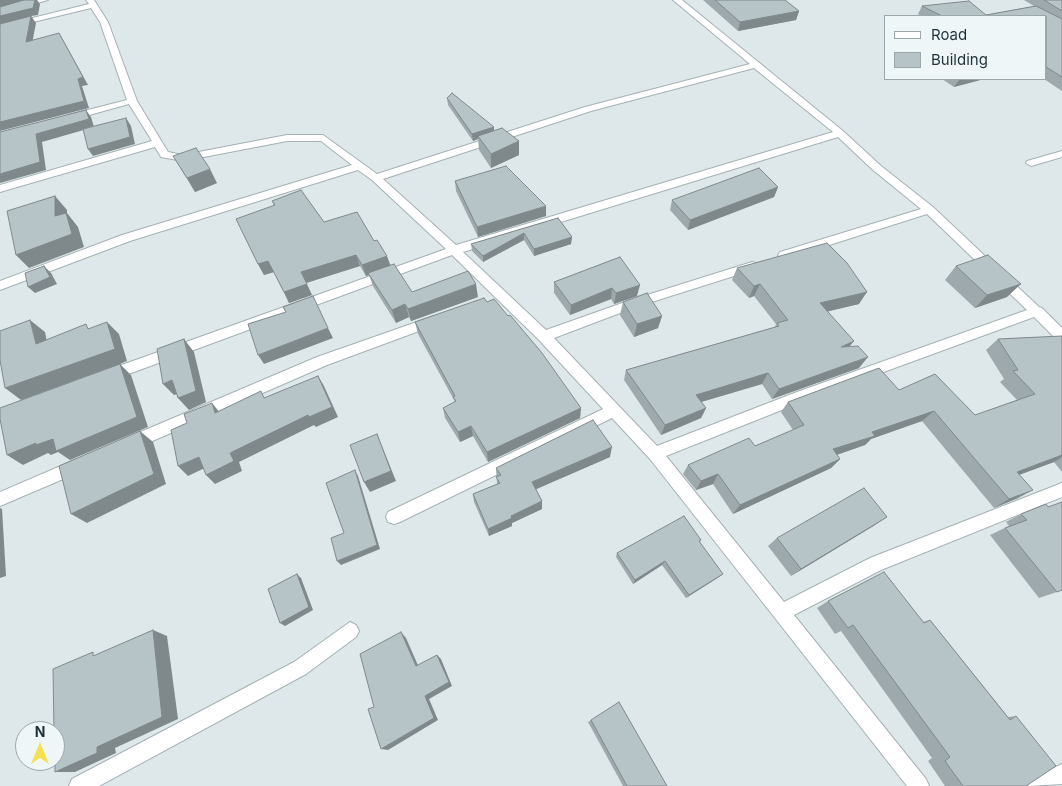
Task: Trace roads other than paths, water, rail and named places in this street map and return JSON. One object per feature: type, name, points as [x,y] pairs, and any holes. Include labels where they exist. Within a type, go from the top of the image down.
[{"type":"street","points":[[0,11],[44,0]]},
{"type":"street","points":[[677,0],[754,65],[840,133],[877,168],[929,210],[1038,311],[1062,336]]},
{"type":"street","points":[[0,28],[92,2],[104,22],[132,100],[156,144],[165,155],[183,158],[287,138],[323,138],[376,178],[544,336],[655,454],[919,786]]},
{"type":"street","points":[[376,178],[588,109],[754,65]]},
{"type":"street","points":[[56,121],[132,100]]},
{"type":"street","points":[[100,378],[455,251],[480,240],[840,133]]},
{"type":"street","points":[[0,189],[156,144]]},
{"type":"street","points":[[1031,163],[1062,154]]},
{"type":"street","points":[[0,286],[126,238],[359,166]]},
{"type":"street","points":[[544,336],[632,304],[929,210]]},
{"type":"street","points":[[484,302],[502,296]]},
{"type":"street","points":[[655,454],[802,396],[1038,311]]},
{"type":"street","points":[[116,449],[322,361],[448,315]]},
{"type":"street","points":[[394,517],[614,410]]},
{"type":"street","points":[[0,499],[90,461]]},
{"type":"street","points":[[782,612],[876,564],[1062,490]]},
{"type":"street","points":[[80,786],[300,668],[350,631]]},
{"type":"street","points":[[1038,786],[1062,774]]}]
